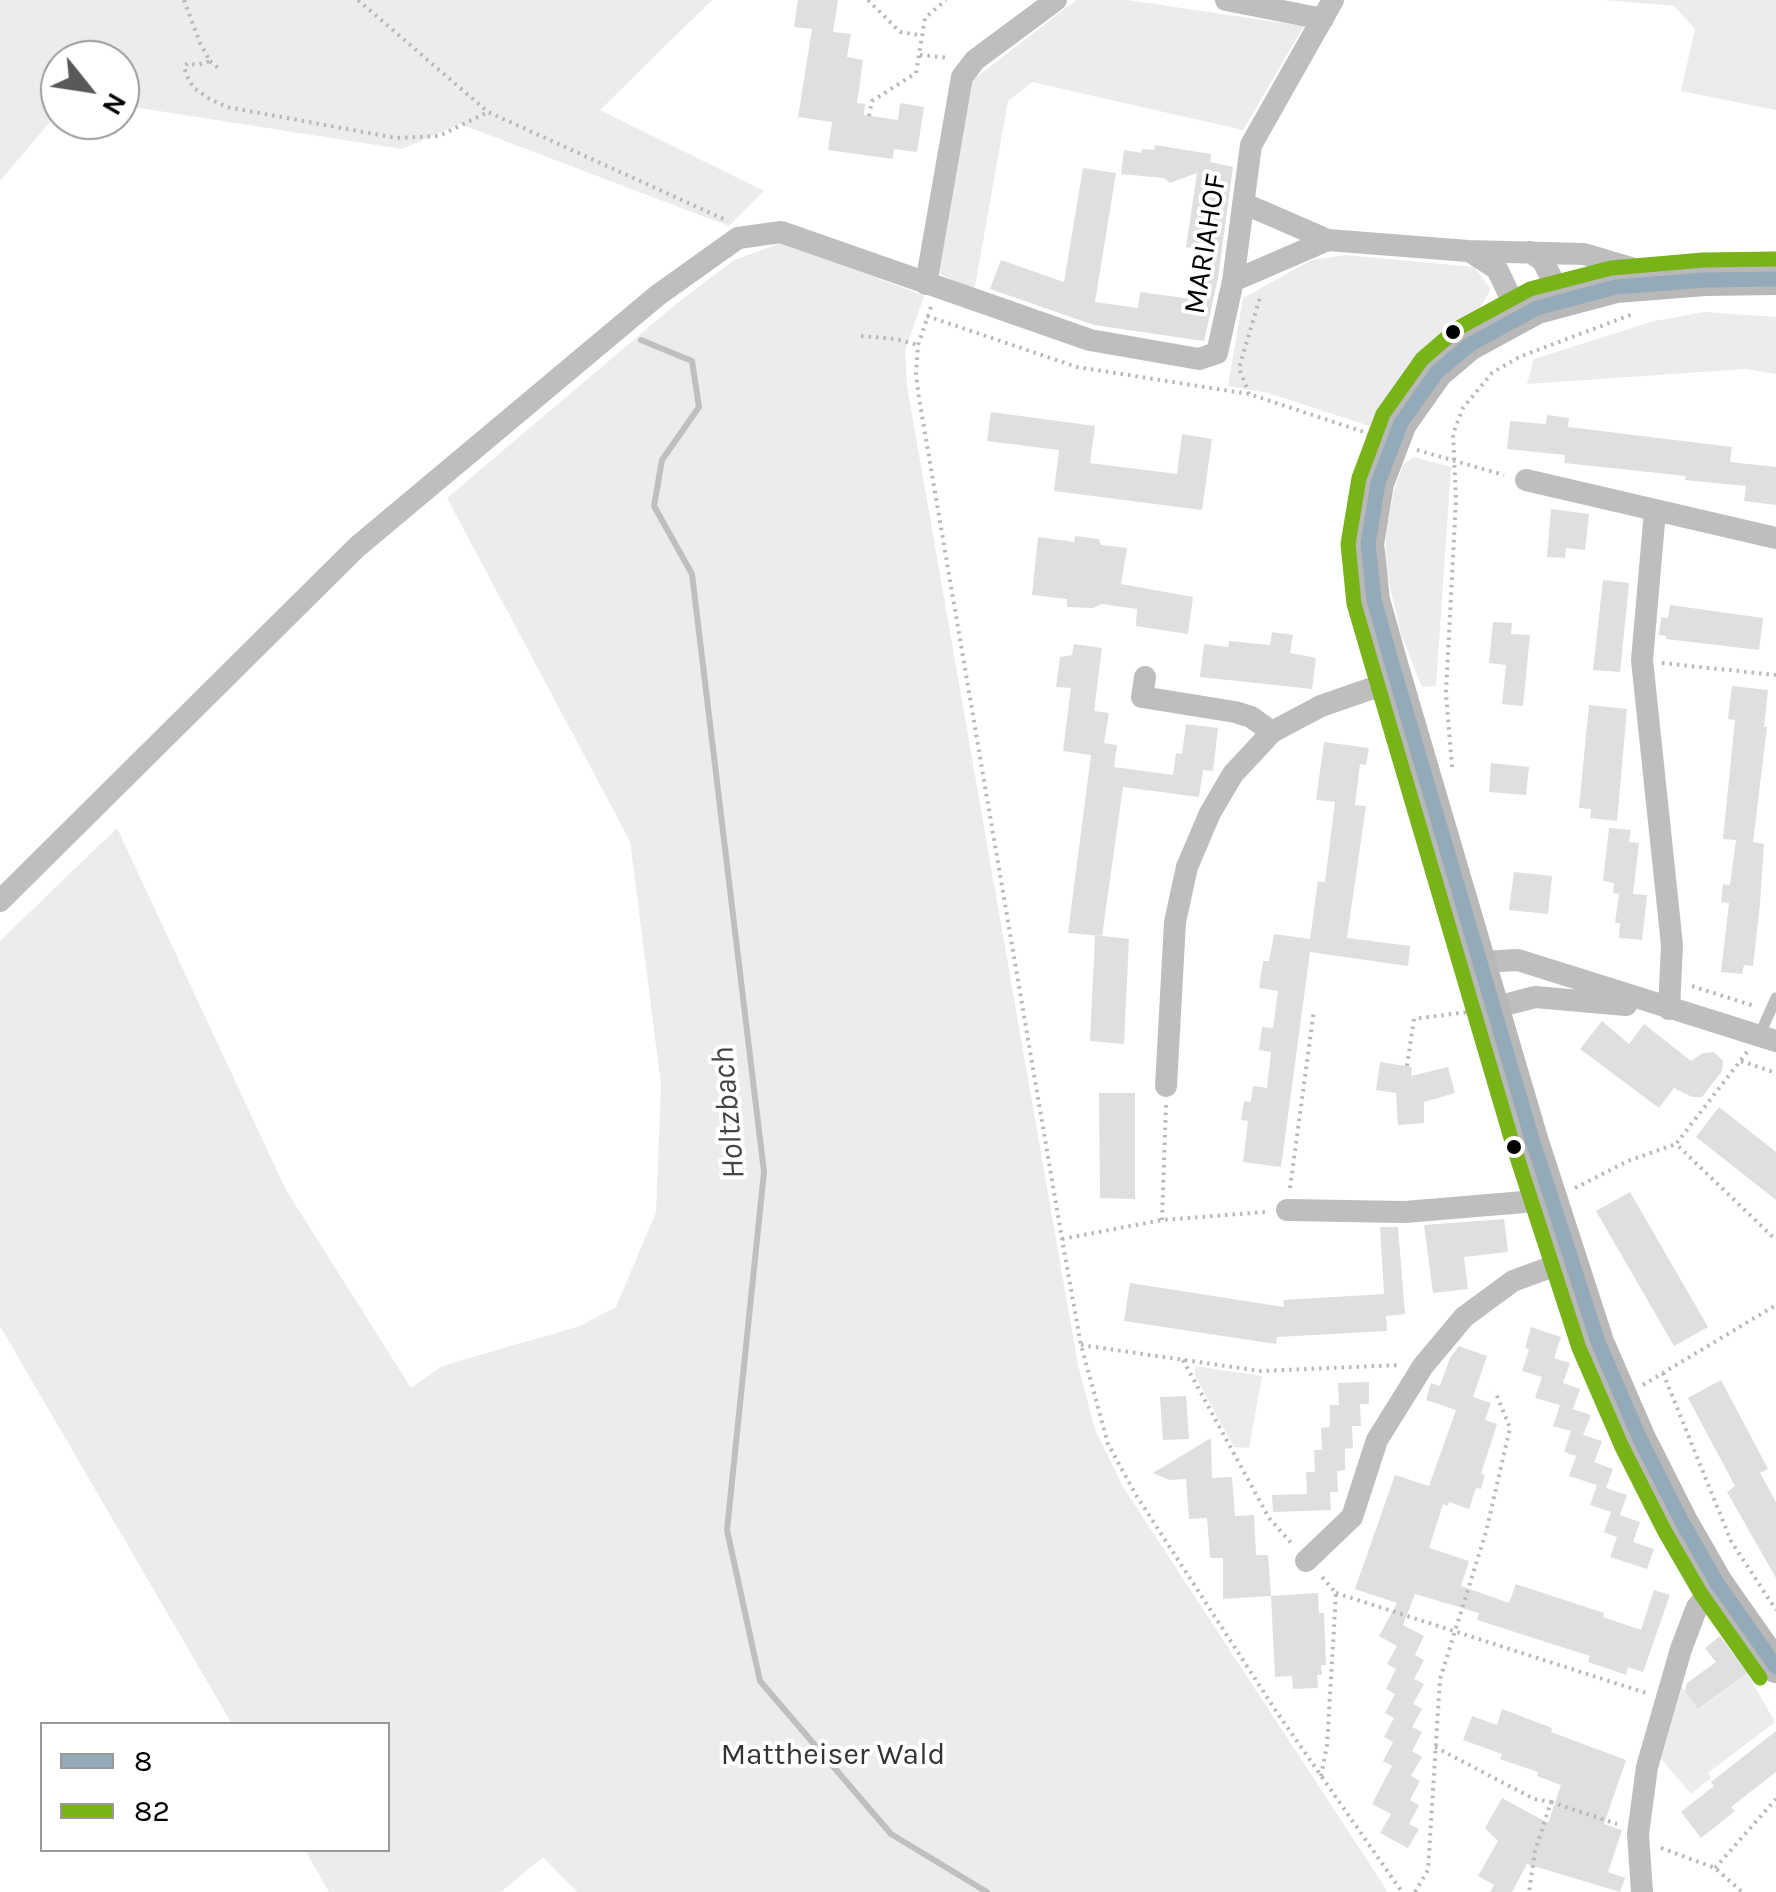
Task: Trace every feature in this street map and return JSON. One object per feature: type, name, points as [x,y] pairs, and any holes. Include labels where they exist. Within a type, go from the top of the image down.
[{"type":"street","points":[[0,902],[357,547],[658,295],[738,238],[781,232],[926,284],[962,77],[975,60],[1056,0]]},
{"type":"street","points":[[1226,0],[1328,10]]},
{"type":"street","name":"MARIAHOF","points":[[926,284],[1090,340],[1199,358],[1217,353],[1233,281],[1251,145],[1328,10]]},
{"type":"street","points":[[1245,204],[1328,240],[1468,251],[1584,254],[1675,281]]},
{"type":"street","points":[[1233,281],[1328,240]]},
{"type":"street","points":[[1468,251],[1497,269],[1532,310]]},
{"type":"street","points":[[1530,252],[1547,266],[1552,277],[1550,296],[1469,345],[1437,372],[1401,423],[1378,483],[1368,544],[1371,577],[1480,962],[1480,1010],[1563,1191],[1570,1260],[1598,1342],[1660,1480],[1718,1583],[1776,1668]]},
{"type":"street","points":[[1532,310],[1616,287],[1675,281],[1776,279]]},
{"type":"street","points":[[1526,480],[1776,538]]},
{"type":"street","points":[[1655,512],[1642,660],[1672,945],[1669,1009]]},
{"type":"street","points":[[1146,677],[1142,697],[1251,716],[1272,732]]},
{"type":"street","points":[[1166,1086],[1175,922],[1187,866],[1197,839],[1233,774],[1272,732],[1320,706],[1370,689],[1399,686]]},
{"type":"street","points":[[1480,962],[1518,960],[1768,1038]]},
{"type":"street","points":[[1480,1010],[1535,997],[1669,1009]]},
{"type":"street","points":[[1288,1210],[1405,1212],[1524,1202],[1563,1191]]},
{"type":"street","points":[[1306,1561],[1352,1517],[1377,1440],[1423,1366],[1464,1317],[1498,1290],[1570,1260]]},
{"type":"street","points":[[1642,1892],[1638,1834],[1646,1767],[1698,1607],[1718,1583]]},
{"type":"lane","points":[[1768,1038],[1769,1011],[1776,998]]},
{"type":"path","points":[[184,0],[200,43],[220,70]]},
{"type":"path","points":[[358,0],[488,112],[730,221],[738,238]]},
{"type":"path","points":[[868,0],[900,32],[922,35]]},
{"type":"path","points":[[869,116],[872,101],[916,73],[926,18],[946,0]]},
{"type":"path","points":[[920,55],[949,58]]},
{"type":"path","points":[[210,61],[197,66],[188,63],[184,68],[193,87],[208,98],[227,107],[314,126],[396,138],[439,136],[488,112]]},
{"type":"path","points":[[1249,394],[1239,368],[1264,286],[1258,270]]},
{"type":"path","points":[[1214,388],[1077,368],[927,316],[918,346],[919,398],[1062,1240],[1082,1344],[1108,1444],[1276,1711],[1402,1892]]},
{"type":"path","points":[[861,336],[895,338],[918,346]]},
{"type":"path","points":[[1642,660],[1776,675]]},
{"type":"path","points":[[1688,984],[1769,1011]]},
{"type":"path","points":[[1062,1240],[1162,1220],[1288,1210],[1314,1010]]},
{"type":"path","points":[[1407,1066],[1414,1019],[1480,1010]]},
{"type":"path","points":[[1563,1191],[1676,1144],[1740,1061],[1768,1038]]},
{"type":"path","points":[[1740,1061],[1776,1073]]},
{"type":"path","points":[[1162,1220],[1166,1086]]},
{"type":"path","points":[[1676,1144],[1776,1240]]},
{"type":"path","points":[[1622,1397],[1776,1305]]},
{"type":"path","points":[[1082,1344],[1261,1371],[1423,1366]]},
{"type":"path","points":[[1663,1373],[1731,1541],[1776,1610]]},
{"type":"path","points":[[1415,1892],[1428,1870],[1440,1680],[1486,1532],[1510,1428],[1495,1391]]},
{"type":"path","points":[[1336,1593],[1666,1700]]},
{"type":"path","points":[[1435,1746],[1534,1799],[1621,1826]]},
{"type":"path","points":[[1715,1868],[1776,1800]]},
{"type":"path","points":[[1528,1892],[1535,1851],[1551,1802]]},
{"type":"path","points":[[1652,1844],[1715,1868],[1742,1892]]},
{"type":"green space","points":[[0,0],[712,0],[600,110],[764,191],[729,226],[460,124],[402,149],[140,108],[140,40],[40,40],[40,134],[0,181]]},
{"type":"green space","points":[[1076,0],[1127,0],[1304,26],[1243,130],[1032,82],[1008,101],[974,292],[937,272],[973,80]]},
{"type":"green space","points":[[1603,0],[1776,0],[1776,110],[1681,91],[1695,29],[1674,6]]},
{"type":"green space","name":"Mattheiser Wald","points":[[784,242],[924,296],[905,351],[907,386],[1078,1365],[1095,1429],[1123,1487],[1388,1892],[577,1892],[543,1857],[501,1892],[329,1892],[306,1852],[390,1852],[390,1722],[231,1722],[0,1326],[0,941],[117,828],[286,1190],[411,1388],[442,1366],[580,1326],[616,1307],[656,1212],[661,1085],[630,841],[447,498],[676,304],[734,260]]},
{"type":"green space","points":[[1345,255],[1474,267],[1491,289],[1473,319],[1414,373],[1379,429],[1268,393],[1228,386],[1243,298],[1312,260]]},
{"type":"green space","points":[[1705,312],[1776,317],[1776,374],[1745,369],[1527,384],[1534,359],[1654,321]]},
{"type":"green space","points":[[1413,457],[1451,467],[1436,686],[1422,687],[1401,634],[1385,565],[1394,490],[1403,465]]},
{"type":"green space","points":[[1195,1366],[1262,1376],[1249,1448],[1234,1447],[1195,1376]]},
{"type":"green space","points":[[1747,1673],[1775,1722],[1708,1773],[1711,1778],[1691,1794],[1661,1759],[1682,1687],[1699,1709]]},
{"type":"building","points":[[798,0],[838,0],[833,32],[851,34],[847,57],[863,60],[857,103],[865,104],[864,115],[898,120],[900,103],[924,107],[917,152],[894,149],[893,159],[828,150],[832,122],[798,117],[812,29],[794,27]]},
{"type":"building","points":[[1155,145],[1211,154],[1210,162],[1233,167],[1218,278],[1204,341],[1094,325],[990,289],[1001,260],[1064,282],[1083,168],[1116,173],[1095,302],[1138,308],[1140,292],[1191,299],[1198,249],[1186,247],[1197,173],[1170,183],[1164,178],[1121,174],[1124,150],[1141,153],[1142,149],[1154,150]]},
{"type":"building","points":[[991,412],[1095,426],[1090,463],[1177,474],[1182,434],[1212,439],[1202,510],[1054,491],[1059,450],[987,441]]},
{"type":"building","points":[[1547,415],[1569,418],[1568,427],[1732,447],[1730,462],[1776,467],[1776,505],[1744,501],[1746,486],[1564,463],[1565,455],[1507,449],[1510,421],[1546,424]]},
{"type":"building","points":[[1551,509],[1589,514],[1585,550],[1566,548],[1565,558],[1547,557]]},
{"type":"building","points":[[1075,536],[1127,548],[1121,584],[1193,597],[1188,634],[1136,626],[1137,609],[1102,604],[1093,608],[1067,607],[1067,599],[1032,595],[1038,537],[1074,542]]},
{"type":"building","points":[[1603,580],[1629,583],[1620,672],[1593,670]]},
{"type":"building","points":[[1670,605],[1763,618],[1759,650],[1666,639],[1659,635],[1661,617],[1668,618]]},
{"type":"building","points":[[1493,622],[1512,623],[1511,634],[1530,635],[1523,706],[1502,704],[1506,665],[1489,663]]},
{"type":"building","points":[[1272,632],[1293,635],[1290,653],[1316,658],[1312,689],[1200,677],[1204,644],[1228,647],[1229,641],[1270,645]]},
{"type":"building","points":[[1074,644],[1102,648],[1094,711],[1109,713],[1104,743],[1117,745],[1114,767],[1173,775],[1176,753],[1182,754],[1186,724],[1218,728],[1213,771],[1203,770],[1199,797],[1123,787],[1102,936],[1068,933],[1091,755],[1063,751],[1071,688],[1056,687],[1060,657],[1072,655]]},
{"type":"building","points":[[1732,686],[1768,690],[1753,842],[1764,844],[1760,904],[1753,966],[1744,965],[1742,974],[1721,972],[1729,903],[1721,902],[1723,884],[1730,885],[1736,840],[1723,839],[1735,720],[1728,719]]},
{"type":"building","points":[[1589,705],[1627,709],[1617,821],[1590,818],[1591,809],[1579,808]]},
{"type":"building","points":[[1324,742],[1369,748],[1366,765],[1360,764],[1355,805],[1366,806],[1347,938],[1410,946],[1408,966],[1310,952],[1281,1167],[1243,1162],[1248,1121],[1241,1120],[1244,1101],[1251,1102],[1253,1086],[1267,1088],[1271,1052],[1259,1050],[1262,1027],[1273,1028],[1278,991],[1259,988],[1263,961],[1269,961],[1274,934],[1310,939],[1318,881],[1325,882],[1335,802],[1316,800]]},
{"type":"building","points":[[1491,763],[1529,767],[1526,795],[1489,792]]},
{"type":"building","points":[[1609,828],[1631,830],[1629,842],[1639,843],[1633,894],[1647,895],[1642,940],[1619,938],[1620,923],[1615,923],[1619,894],[1613,893],[1614,883],[1603,881]]},
{"type":"building","points":[[1514,872],[1552,876],[1548,914],[1509,910]]},
{"type":"building","points":[[1095,935],[1129,939],[1124,1044],[1090,1041]]},
{"type":"building","points":[[1602,1021],[1629,1044],[1644,1024],[1691,1061],[1703,1053],[1714,1052],[1723,1061],[1722,1071],[1702,1097],[1692,1097],[1674,1088],[1659,1108],[1580,1049]]},
{"type":"building","points":[[1380,1062],[1412,1067],[1411,1076],[1448,1067],[1455,1093],[1424,1102],[1424,1123],[1398,1125],[1396,1093],[1376,1090]]},
{"type":"building","points":[[1099,1093],[1135,1093],[1135,1199],[1100,1198]]},
{"type":"building","points":[[1719,1107],[1776,1152],[1776,1200],[1696,1137]]},
{"type":"building","points":[[1630,1192],[1708,1327],[1674,1346],[1596,1211]]},
{"type":"building","points":[[1504,1219],[1508,1252],[1464,1257],[1468,1289],[1433,1293],[1424,1225]]},
{"type":"building","points":[[1380,1227],[1398,1227],[1405,1314],[1386,1316],[1387,1331],[1277,1337],[1276,1344],[1124,1321],[1130,1283],[1284,1307],[1283,1300],[1384,1294]]},
{"type":"building","points":[[1531,1327],[1561,1337],[1554,1358],[1570,1363],[1563,1383],[1580,1389],[1573,1409],[1563,1406],[1591,1415],[1583,1435],[1602,1441],[1594,1462],[1613,1469],[1606,1488],[1569,1476],[1576,1456],[1564,1452],[1571,1431],[1553,1426],[1560,1405],[1535,1398],[1542,1377],[1522,1371]]},
{"type":"building","points":[[1459,1346],[1487,1356],[1473,1397],[1491,1403],[1485,1420],[1497,1424],[1481,1474],[1485,1475],[1481,1489],[1476,1488],[1469,1509],[1449,1502],[1448,1506],[1443,1504],[1429,1548],[1469,1561],[1461,1586],[1509,1603],[1516,1584],[1604,1613],[1603,1617],[1641,1630],[1654,1590],[1670,1595],[1643,1672],[1628,1667],[1626,1675],[1588,1662],[1590,1656],[1477,1620],[1479,1613],[1415,1594],[1403,1625],[1424,1636],[1415,1655],[1424,1660],[1414,1679],[1424,1684],[1413,1704],[1422,1709],[1412,1727],[1422,1732],[1412,1751],[1422,1757],[1411,1776],[1420,1781],[1410,1800],[1419,1805],[1409,1824],[1419,1829],[1408,1848],[1380,1833],[1391,1814],[1372,1804],[1392,1766],[1383,1761],[1393,1742],[1384,1737],[1394,1718],[1385,1713],[1395,1694],[1386,1689],[1396,1669],[1387,1664],[1397,1646],[1379,1636],[1397,1603],[1355,1589],[1395,1475],[1429,1486],[1456,1410],[1426,1400],[1431,1383],[1440,1386]]},
{"type":"building","points":[[1721,1380],[1768,1469],[1760,1473],[1776,1502],[1776,1578],[1727,1492],[1735,1486],[1688,1398]]},
{"type":"building","points":[[1369,1382],[1369,1404],[1360,1404],[1361,1426],[1352,1426],[1353,1448],[1345,1449],[1345,1470],[1337,1471],[1338,1492],[1330,1492],[1331,1510],[1273,1512],[1272,1495],[1307,1494],[1306,1472],[1315,1472],[1314,1450],[1322,1450],[1321,1428],[1330,1427],[1330,1405],[1339,1405],[1338,1383]]},
{"type":"building","points":[[1186,1396],[1189,1439],[1163,1440],[1160,1397]]},
{"type":"building","points":[[1211,1438],[1212,1478],[1232,1477],[1235,1516],[1254,1515],[1256,1555],[1268,1555],[1271,1596],[1223,1599],[1223,1558],[1210,1558],[1207,1518],[1189,1519],[1186,1479],[1170,1480],[1153,1473]]},
{"type":"building","points":[[1597,1485],[1627,1495],[1620,1515],[1640,1522],[1633,1542],[1654,1549],[1647,1569],[1610,1557],[1617,1537],[1604,1532],[1611,1512],[1590,1505]]},
{"type":"building","points":[[1318,1593],[1319,1613],[1324,1613],[1326,1665],[1321,1665],[1322,1675],[1317,1675],[1318,1688],[1293,1689],[1292,1676],[1275,1677],[1271,1596]]},
{"type":"building","points":[[1720,1636],[1747,1673],[1698,1709],[1685,1691],[1687,1683],[1716,1662],[1705,1648]]},
{"type":"building","points":[[1502,1709],[1626,1760],[1604,1824],[1622,1830],[1608,1872],[1625,1878],[1620,1892],[1527,1864],[1512,1892],[1490,1892],[1494,1885],[1478,1876],[1498,1841],[1485,1828],[1502,1798],[1548,1823],[1561,1785],[1500,1759],[1502,1754],[1463,1740],[1472,1716],[1497,1725]]},
{"type":"building","points":[[1776,1731],[1776,1772],[1731,1807],[1735,1811],[1701,1838],[1681,1812],[1714,1786],[1711,1782]]},
{"type":"waterway","name":"Holtzbach","points":[[641,340],[692,361],[699,407],[662,460],[654,506],[692,574],[764,1172],[727,1530],[760,1681],[891,1834],[987,1892]]},
{"type":"transit line","name":"82","points":[[1760,1678],[1701,1594],[1665,1532],[1579,1348],[1513,1145],[1354,604],[1348,544],[1359,478],[1383,414],[1422,359],[1458,328],[1530,289],[1611,268],[1776,259]]},
{"type":"transit line","name":"8","points":[[1776,279],[1616,287],[1537,308],[1469,345],[1437,372],[1401,423],[1378,483],[1368,544],[1374,600],[1392,664],[1532,1139],[1598,1342],[1682,1522],[1717,1583],[1776,1667]]}]
